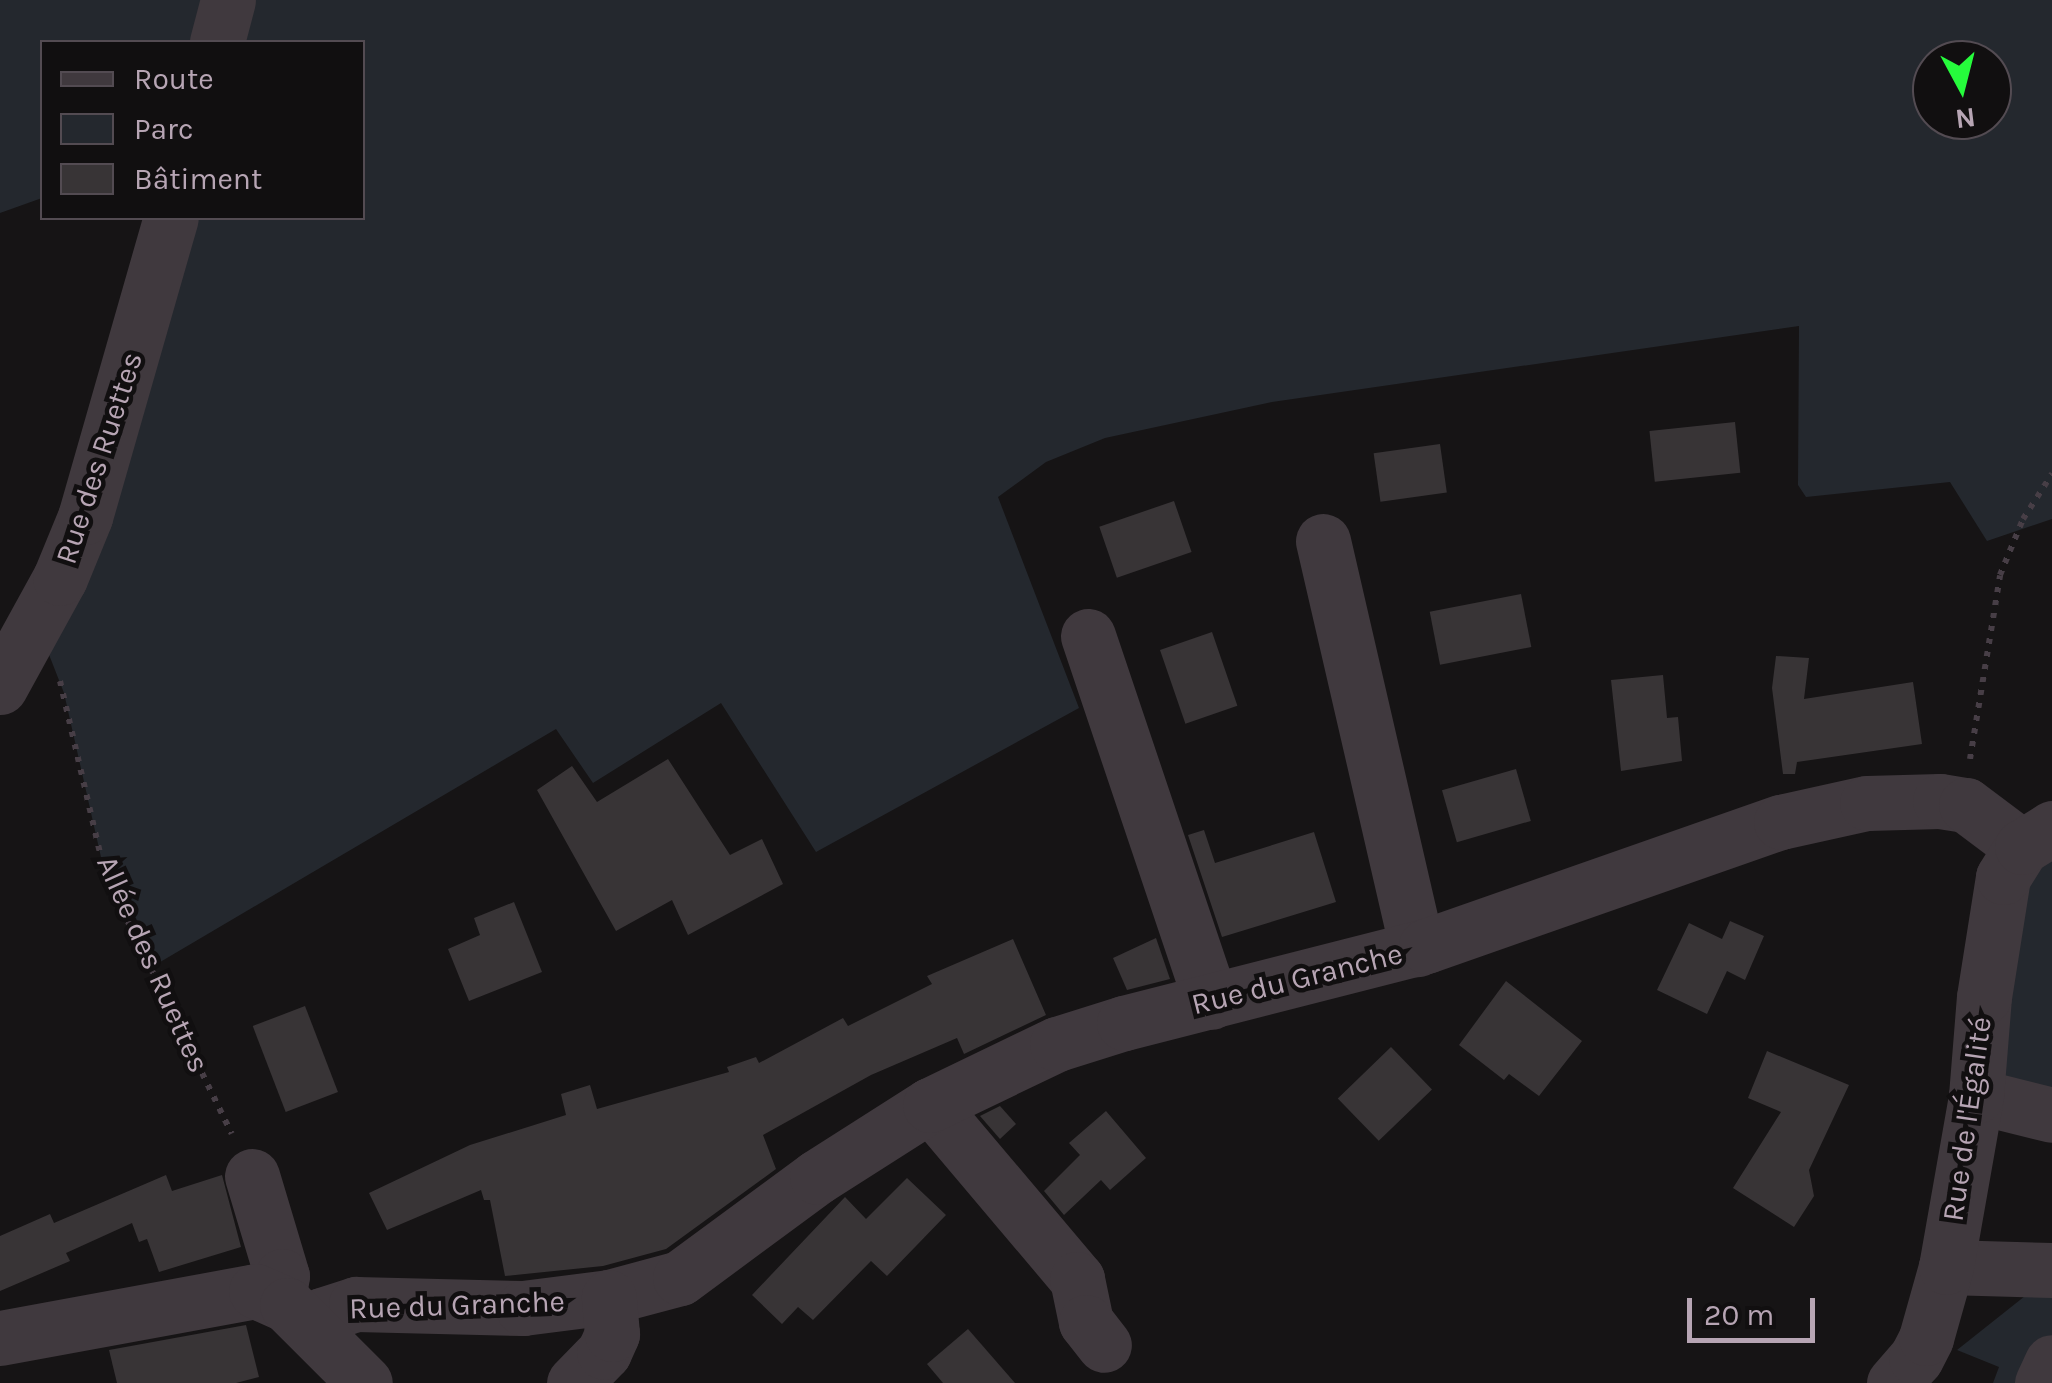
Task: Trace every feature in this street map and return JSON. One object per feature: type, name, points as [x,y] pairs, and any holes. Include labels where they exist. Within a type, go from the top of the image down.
[{"type":"street","points":[[218,40],[228,0]]},
{"type":"street","name":"Rue des Ruettes","points":[[0,687],[37,624],[85,517],[170,220]]},
{"type":"street","points":[[1323,541],[1417,948]]},
{"type":"street","points":[[1088,636],[1210,1002]]},
{"type":"street","name":"Rue du Granche","points":[[294,1313],[322,1315],[356,1304],[523,1308],[609,1297],[693,1272],[817,1176],[930,1104],[1057,1044],[1417,948],[1797,818],[1902,800],[1966,805]]},
{"type":"street","points":[[1966,805],[2037,838]]},
{"type":"street","name":"Rue de l'Égalité","points":[[1894,1383],[1916,1358],[1926,1338],[1946,1267],[1976,1096],[1984,997],[2000,892],[2010,864],[2037,838]]},
{"type":"street","points":[[1976,1096],[2052,1115]]},
{"type":"street","points":[[930,1104],[1077,1279],[1086,1322],[1104,1345]]},
{"type":"street","points":[[252,1176],[294,1313]]},
{"type":"street","points":[[1946,1267],[2052,1270]]},
{"type":"street","points":[[0,1338],[247,1292],[294,1313],[364,1383]]},
{"type":"street","name":"Rue du Granche","points":[[574,1383],[604,1352],[612,1334],[609,1297]]},
{"type":"street","points":[[2042,1383],[2052,1362]]},
{"type":"path","points":[[1966,805],[1975,714],[2000,575],[2023,519],[2052,474]]},
{"type":"path","name":"Allée des Ruettes","points":[[37,624],[64,693],[105,874],[252,1176]]},
{"type":"green space","points":[[0,0],[2052,0],[2052,519],[1987,541],[1950,482],[1806,497],[1798,485],[1799,326],[1272,402],[1105,438],[1046,462],[998,497],[1079,708],[816,852],[721,703],[593,783],[556,729],[150,968],[105,875],[64,693],[37,624],[170,220],[365,220],[365,40],[40,40],[40,199],[0,213]]},
{"type":"green space","points":[[2052,828],[2052,1104],[1977,1084],[1984,997]]},
{"type":"green space","points":[[2052,1283],[2052,1383],[1993,1383],[1999,1367],[1957,1350],[2025,1296]]},
{"type":"building","points":[[1735,422],[1740,473],[1655,482],[1649,431]]},
{"type":"building","points":[[1440,444],[1447,493],[1380,502],[1374,453]]},
{"type":"building","points":[[1174,501],[1192,552],[1117,578],[1099,527]]},
{"type":"building","points":[[1521,594],[1531,647],[1440,665],[1430,612]]},
{"type":"building","points":[[1212,632],[1237,706],[1185,724],[1160,650]]},
{"type":"building","points":[[1776,656],[1809,658],[1804,699],[1913,682],[1922,744],[1797,762],[1795,774],[1783,774],[1772,688]]},
{"type":"building","points":[[1663,675],[1667,718],[1678,717],[1682,761],[1621,771],[1611,680]]},
{"type":"building","points":[[668,759],[730,855],[762,839],[783,884],[688,935],[672,900],[616,931],[537,790],[572,766],[597,802]]},
{"type":"building","points":[[1516,769],[1531,821],[1457,842],[1442,790]]},
{"type":"building","points":[[1204,830],[1215,863],[1314,832],[1336,902],[1222,937],[1188,835]]},
{"type":"building","points":[[514,902],[542,972],[469,1001],[448,949],[480,935],[474,918]]},
{"type":"building","points":[[1730,921],[1764,936],[1745,980],[1727,971],[1707,1014],[1657,990],[1689,923],[1722,939]]},
{"type":"building","points":[[1156,938],[1170,979],[1127,990],[1113,958]]},
{"type":"building","points":[[1013,939],[1046,1015],[964,1054],[957,1038],[871,1075],[763,1135],[776,1169],[666,1249],[603,1266],[505,1276],[490,1200],[484,1200],[481,1190],[387,1230],[369,1193],[470,1145],[566,1115],[561,1094],[590,1085],[597,1109],[729,1072],[727,1067],[756,1057],[759,1063],[843,1018],[848,1026],[932,984],[927,976]]},
{"type":"building","points":[[1506,981],[1582,1041],[1539,1096],[1509,1074],[1504,1080],[1459,1045]]},
{"type":"building","points":[[305,1006],[338,1092],[286,1112],[253,1026]]},
{"type":"building","points":[[1391,1047],[1432,1089],[1379,1141],[1338,1098]]},
{"type":"building","points":[[1767,1051],[1849,1085],[1809,1170],[1814,1196],[1794,1227],[1733,1188],[1781,1112],[1748,1098]]},
{"type":"building","points":[[1000,1106],[1016,1124],[1000,1139],[980,1116]]},
{"type":"building","points":[[1106,1111],[1146,1158],[1110,1190],[1101,1180],[1064,1215],[1044,1191],[1080,1155],[1069,1143]]},
{"type":"building","points":[[166,1175],[172,1191],[222,1175],[241,1247],[159,1272],[147,1239],[139,1242],[132,1223],[66,1253],[70,1261],[0,1291],[0,1236],[50,1214],[54,1223]]},
{"type":"building","points":[[907,1178],[946,1215],[887,1276],[871,1261],[813,1320],[798,1307],[782,1324],[752,1295],[845,1197],[866,1219]]},
{"type":"building","points":[[246,1325],[259,1377],[236,1383],[117,1383],[109,1350]]},
{"type":"building","points":[[968,1329],[1015,1383],[943,1383],[927,1364]]}]
